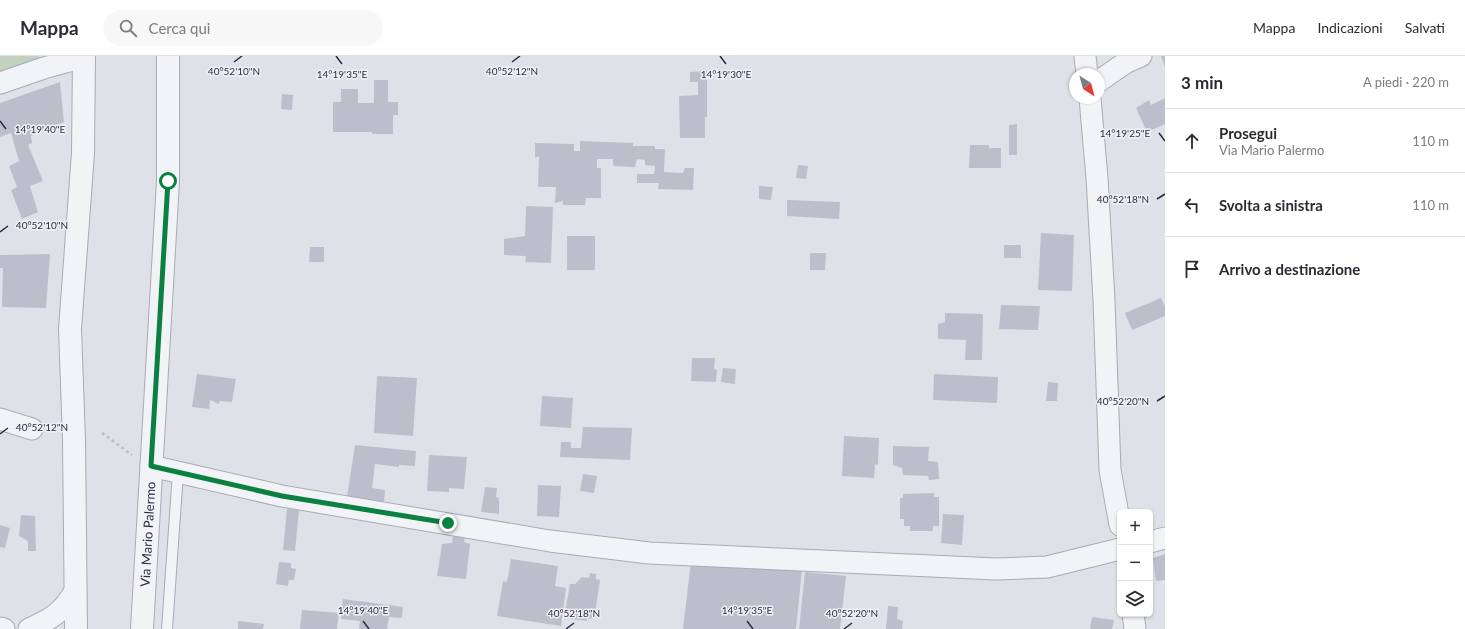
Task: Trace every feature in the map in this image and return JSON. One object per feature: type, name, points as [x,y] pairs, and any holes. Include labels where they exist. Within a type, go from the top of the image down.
[{"type":"street","points":[[0,83],[85,56],[83,153],[70,330],[74,440],[76,629]]},
{"type":"street","name":"Via Mario Palermo","points":[[142,629],[143,461],[168,181],[168,56]]},
{"type":"street","points":[[1085,56],[1086,68]]},
{"type":"street","points":[[1105,77],[1125,63],[1141,56]]},
{"type":"street","points":[[1091,104],[1094,134],[1102,277],[1110,470],[1117,509]]},
{"type":"street","points":[[0,419],[32,428]]},
{"type":"street","points":[[143,461],[178,472],[282,496],[550,541],[649,553],[996,569],[1047,566],[1117,550]]},
{"type":"street","points":[[1153,541],[1165,538]]},
{"type":"street","points":[[29,629],[50,619],[67,605],[75,592]]},
{"type":"street","points":[[1133,617],[1135,629]]},
{"type":"street","points":[[0,628],[4,629]]},
{"type":"lane","points":[[167,629],[178,472]]},
{"type":"path","points":[[102,433],[143,461]]},
{"type":"green space","points":[[0,56],[39,56],[39,63],[0,75]]},
{"type":"building","points":[[1161,56],[1165,56],[1165,67]]},
{"type":"building","points":[[707,71],[707,117],[705,117],[705,138],[680,138],[679,96],[698,95],[698,82],[690,82],[690,72]]},
{"type":"building","points":[[374,80],[388,80],[388,102],[398,102],[398,115],[393,115],[393,134],[372,134],[372,132],[333,132],[333,102],[341,102],[341,89],[358,89],[358,103],[374,103]]},
{"type":"building","points":[[60,82],[64,122],[31,136],[32,143],[28,145],[43,181],[30,186],[38,212],[22,219],[11,190],[17,187],[9,166],[19,161],[11,133],[0,137],[0,103]]},
{"type":"building","points":[[282,94],[293,95],[292,110],[281,109]]},
{"type":"building","points":[[1165,98],[1165,124],[1147,132],[1136,108],[1149,100],[1151,105]]},
{"type":"building","points":[[1017,124],[1017,155],[1009,155],[1009,125]]},
{"type":"building","points":[[580,141],[633,143],[633,146],[655,146],[655,149],[665,149],[664,172],[683,173],[685,168],[694,168],[693,190],[658,189],[659,183],[637,183],[637,174],[654,174],[655,166],[645,165],[645,160],[637,159],[635,167],[613,166],[613,159],[597,159],[597,168],[601,168],[601,198],[586,198],[585,205],[563,205],[563,201],[555,203],[556,187],[538,187],[539,157],[535,157],[535,143],[574,144],[574,151],[580,151]]},
{"type":"building","points":[[970,145],[989,145],[989,148],[1001,148],[1001,168],[969,168]]},
{"type":"building","points":[[798,165],[808,166],[806,179],[796,178]]},
{"type":"building","points":[[759,186],[773,187],[771,200],[759,199]]},
{"type":"building","points":[[787,200],[840,202],[839,219],[787,216]]},
{"type":"building","points":[[526,206],[553,207],[551,263],[525,262],[526,256],[504,255],[504,239],[525,236]]},
{"type":"building","points":[[1041,233],[1074,235],[1072,291],[1038,290]]},
{"type":"building","points":[[567,236],[595,236],[595,270],[567,270]]},
{"type":"building","points":[[1004,245],[1021,245],[1021,258],[1004,258]]},
{"type":"building","points":[[310,247],[324,247],[324,262],[309,262]]},
{"type":"building","points":[[810,253],[826,253],[825,270],[810,270]]},
{"type":"building","points":[[50,254],[46,308],[2,307],[3,268],[0,268],[0,255]]},
{"type":"building","points":[[1161,298],[1165,306],[1165,316],[1132,330],[1125,313]]},
{"type":"building","points":[[1001,305],[1040,306],[1038,330],[999,329]]},
{"type":"building","points":[[945,313],[983,314],[982,360],[965,360],[966,340],[938,339],[938,324],[945,322]]},
{"type":"building","points":[[692,358],[715,358],[714,369],[717,370],[716,382],[691,381]]},
{"type":"building","points":[[723,368],[736,369],[735,384],[721,382]]},
{"type":"building","points":[[197,374],[236,379],[232,402],[220,401],[219,404],[210,400],[209,409],[192,407]]},
{"type":"building","points":[[934,374],[998,377],[997,403],[933,400]]},
{"type":"building","points":[[377,376],[417,378],[413,436],[374,433]]},
{"type":"building","points":[[1048,382],[1058,383],[1057,401],[1046,401]]},
{"type":"building","points":[[542,396],[573,398],[571,428],[540,426]]},
{"type":"building","points":[[583,427],[632,428],[630,460],[560,457],[561,442],[571,442],[571,448],[581,448]]},
{"type":"building","points":[[844,436],[879,438],[878,465],[875,464],[874,478],[842,476]]},
{"type":"building","points":[[355,445],[416,451],[415,466],[399,465],[399,467],[375,464],[372,488],[385,490],[384,502],[347,497]]},
{"type":"building","points":[[893,446],[929,447],[928,461],[938,462],[939,479],[929,480],[928,476],[903,475],[902,468],[893,465]]},
{"type":"building","points":[[429,455],[467,457],[464,489],[449,488],[449,492],[427,491]]},
{"type":"building","points":[[583,474],[597,476],[594,493],[580,491]]},
{"type":"building","points":[[538,485],[561,486],[559,517],[537,516]]},
{"type":"building","points":[[485,487],[497,488],[496,497],[499,498],[499,514],[481,512]]},
{"type":"building","points":[[934,493],[934,497],[939,497],[939,526],[933,526],[933,531],[910,531],[910,526],[904,526],[904,519],[900,519],[900,498],[903,498],[903,494]]},
{"type":"building","points":[[287,509],[299,510],[295,551],[283,550]]},
{"type":"building","points":[[943,514],[964,515],[962,545],[941,543]]},
{"type":"building","points":[[21,515],[35,516],[36,551],[28,551],[28,541],[19,536]]},
{"type":"building","points":[[0,525],[10,528],[5,548],[0,547]]},
{"type":"building","points":[[454,528],[466,531],[464,542],[470,544],[466,579],[437,576],[442,544],[452,543]]},
{"type":"building","points":[[1165,554],[1165,580],[1156,581],[1153,558]]},
{"type":"building","points":[[511,559],[558,566],[555,586],[566,588],[561,626],[497,616],[503,581],[507,582]]},
{"type":"building","points":[[691,561],[802,570],[796,629],[683,629]]},
{"type":"building","points":[[279,562],[291,563],[291,568],[296,569],[294,580],[289,580],[288,586],[276,584]]},
{"type":"building","points":[[805,572],[846,576],[840,629],[799,629]]},
{"type":"building","points":[[590,573],[596,574],[596,579],[600,580],[594,619],[587,618],[587,621],[564,618],[570,584],[575,584],[582,577],[589,578]]},
{"type":"building","points":[[343,599],[403,607],[402,618],[389,617],[387,629],[359,629],[360,621],[341,619]]},
{"type":"building","points":[[888,606],[898,607],[897,619],[903,621],[902,629],[886,629]]},
{"type":"building","points":[[302,610],[339,613],[337,629],[300,629]]},
{"type":"building","points":[[1092,617],[1114,620],[1112,629],[1090,629]]},
{"type":"building","points":[[238,621],[264,624],[263,629],[238,629]]},
{"type":"route","points":[[168,181],[151,466],[282,496],[448,523]]}]
